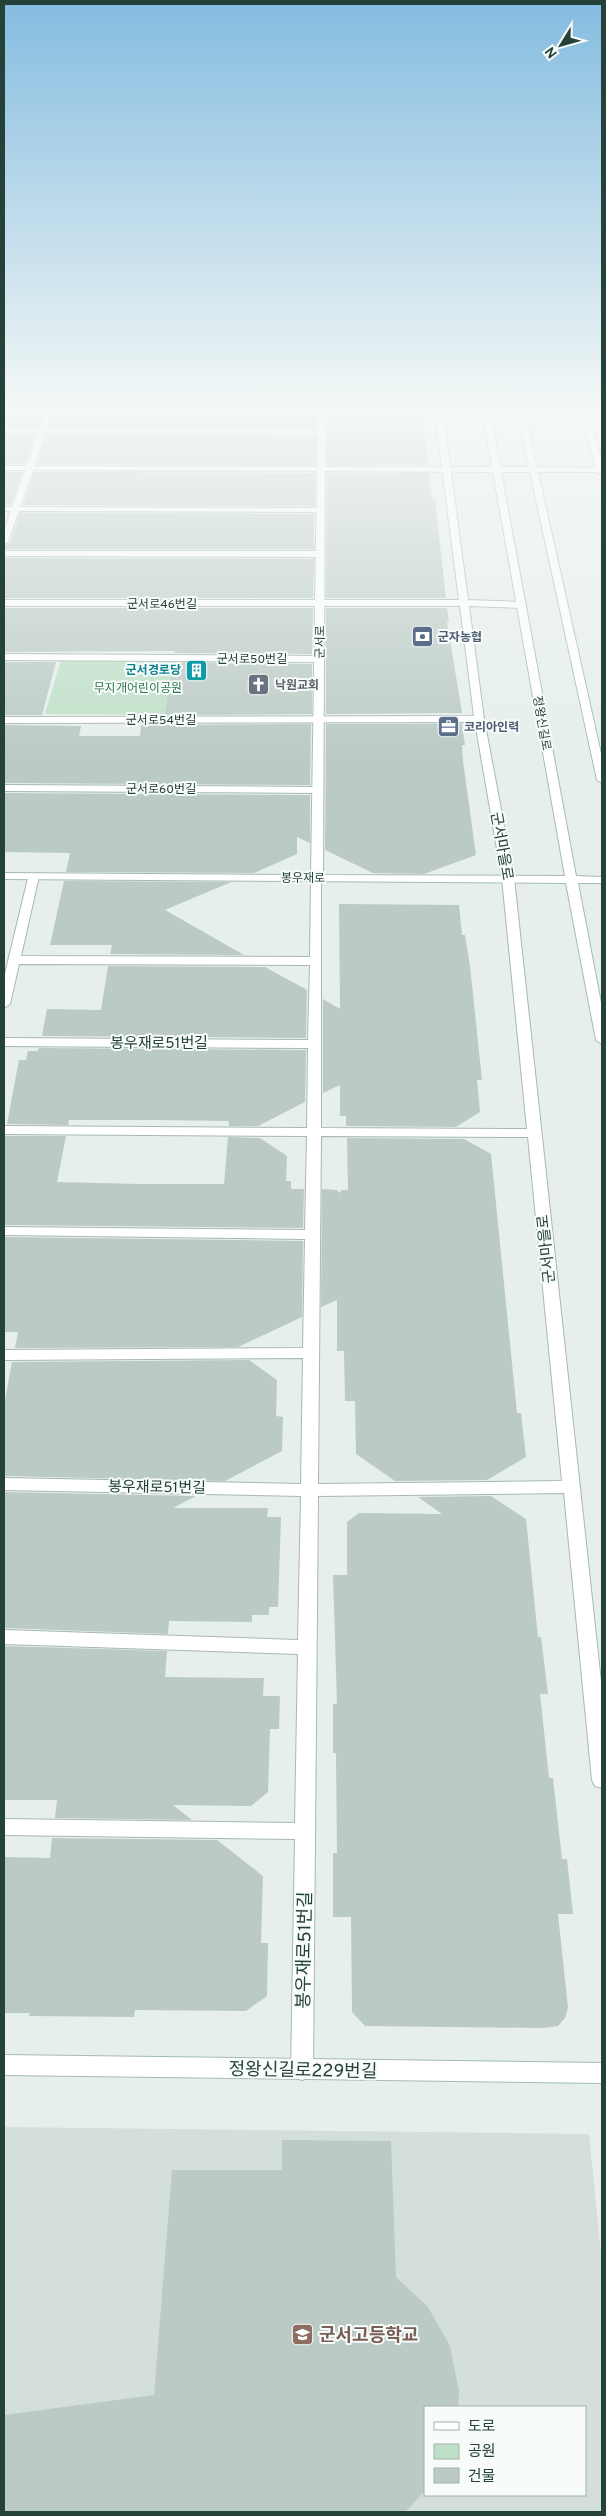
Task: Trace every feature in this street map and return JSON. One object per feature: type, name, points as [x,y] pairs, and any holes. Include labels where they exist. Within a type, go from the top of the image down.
[{"type":"street","points":[[4,542],[11,522]]},
{"type":"street","name":"군서로","points":[[317,878],[321,522]]},
{"type":"street","name":"군서마을로","points":[[453,522],[479,719],[508,878],[602,1780]]},
{"type":"street","name":"정왕신길로","points":[[506,522],[602,1040]]},
{"type":"street","points":[[545,522],[602,780]]},
{"type":"street","points":[[4,553],[321,554]]},
{"type":"street","points":[[320,604],[464,602],[521,605]]},
{"type":"street","name":"군서로46번길","points":[[4,603],[320,604]]},
{"type":"street","name":"군서로50번길","points":[[4,657],[319,659]]},
{"type":"street","points":[[319,721],[479,719]]},
{"type":"street","name":"군서로54번길","points":[[4,720],[319,721]]},
{"type":"street","name":"군서로60번길","points":[[4,788],[318,790]]},
{"type":"street","name":"봉우재로","points":[[4,876],[602,880]]},
{"type":"street","points":[[4,1004],[33,876]]},
{"type":"street","name":"봉우재로51번길","points":[[302,2070],[317,878]]},
{"type":"street","points":[[14,960],[316,961]]},
{"type":"street","name":"봉우재로51번길","points":[[4,1042],[315,1044]]},
{"type":"street","points":[[4,1130],[534,1133]]},
{"type":"street","points":[[4,1231],[313,1235]]},
{"type":"street","points":[[4,1355],[311,1353]]},
{"type":"street","name":"봉우재로51번길","points":[[4,1484],[309,1490]]},
{"type":"street","points":[[309,1490],[572,1487]]},
{"type":"street","points":[[4,1637],[307,1647]]},
{"type":"street","points":[[4,1827],[305,1831]]},
{"type":"street","name":"정왕신길로229번길","points":[[4,2065],[602,2073]]},
{"type":"shaded area","name":"군서고등학교","points":[[4,2127],[589,2134],[602,2263],[602,2512],[4,2512]]},
{"type":"green space","name":"무지개어린이공원","points":[[61,660],[226,662],[219,715],[45,714]]},
{"type":"building","points":[[17,522],[314,522],[314,549],[4,549],[4,546],[10,543]]},
{"type":"building","points":[[327,522],[438,522],[446,598],[326,598]]},
{"type":"building","points":[[4,558],[314,559],[313,598],[4,598]]},
{"type":"building","points":[[4,608],[313,608],[312,654],[174,653],[175,651],[4,652]]},
{"type":"building","points":[[326,608],[447,608],[449,621],[447,621],[462,713],[326,714]]},
{"type":"building","points":[[4,662],[56,662],[42,715],[4,715]]},
{"type":"building","points":[[173,663],[312,664],[312,714],[165,715]]},
{"type":"building","points":[[311,724],[310,785],[4,783],[4,725],[81,726],[79,736],[140,736],[141,725]]},
{"type":"building","points":[[326,724],[462,724],[465,745],[462,745],[463,761],[476,855],[424,874],[373,873],[325,850]]},
{"type":"building","points":[[4,793],[310,795],[310,843],[297,837],[297,854],[254,873],[66,872],[70,853],[4,852]]},
{"type":"building","points":[[64,881],[231,882],[165,910],[244,955],[110,954],[112,945],[50,945]]},
{"type":"building","points":[[339,904],[459,905],[462,935],[465,935],[470,966],[482,1080],[477,1080],[480,1112],[456,1127],[346,1126],[346,1116],[340,1116],[340,1085],[323,1093],[323,999],[340,1009]]},
{"type":"building","points":[[108,966],[265,967],[307,990],[306,1038],[42,1036],[47,1009],[101,1010]]},
{"type":"building","points":[[39,1048],[306,1050],[305,1102],[258,1126],[229,1126],[229,1121],[158,1120],[69,1120],[68,1125],[7,1124],[19,1060],[26,1060],[28,1051],[38,1051]]},
{"type":"building","points":[[4,1136],[66,1136],[57,1182],[140,1184],[224,1184],[228,1137],[260,1138],[287,1156],[286,1181],[291,1181],[291,1189],[304,1189],[303,1228],[4,1225]]},
{"type":"building","points":[[347,1138],[464,1139],[491,1154],[517,1413],[521,1413],[526,1457],[487,1480],[395,1481],[356,1454],[355,1401],[345,1401],[344,1351],[337,1351],[337,1300],[321,1307],[322,1189],[336,1190],[341,1193],[341,1190],[348,1190]]},
{"type":"building","points":[[4,1237],[303,1241],[302,1317],[238,1347],[15,1348],[18,1332],[4,1332]]},
{"type":"building","points":[[249,1360],[277,1380],[276,1416],[283,1417],[282,1451],[225,1481],[4,1476],[4,1405],[12,1362]]},
{"type":"building","points":[[4,1492],[196,1496],[173,1508],[268,1508],[267,1517],[281,1517],[278,1607],[269,1607],[269,1615],[252,1615],[252,1622],[169,1621],[168,1634],[4,1628]]},
{"type":"building","points":[[491,1496],[526,1519],[538,1637],[541,1637],[548,1694],[540,1694],[549,1778],[553,1778],[562,1859],[567,1859],[573,1914],[558,1914],[568,2008],[565,2018],[558,2026],[543,2028],[365,2026],[352,2012],[351,1917],[333,1917],[333,1853],[337,1853],[336,1753],[333,1753],[333,1704],[337,1704],[333,1575],[347,1575],[347,1522],[359,1513],[442,1514],[418,1497]]},
{"type":"building","points":[[4,1646],[167,1651],[165,1677],[264,1678],[263,1696],[280,1696],[279,1729],[270,1729],[268,1792],[251,1806],[173,1805],[192,1820],[55,1818],[57,1800],[4,1800]]},
{"type":"building","points":[[52,1838],[217,1840],[263,1876],[261,1943],[268,1943],[267,1996],[246,2011],[135,2010],[134,2017],[29,2016],[30,2013],[4,2013],[4,1857],[50,1858]]},
{"type":"building","points":[[282,2140],[391,2141],[396,2277],[428,2307],[450,2346],[459,2391],[458,2406],[424,2406],[424,2492],[405,2512],[4,2512],[4,2415],[154,2395],[172,2170],[282,2170]]},
{"type":"place","name":"군자농협","points":[[422,637]]},
{"type":"place","name":"군서경로당","points":[[197,670]]},
{"type":"place","name":"낙원교회","points":[[259,685]]},
{"type":"place","name":"코리아인력","points":[[448,727]]},
{"type":"place","name":"군서고등학교","points":[[303,2335]]}]
